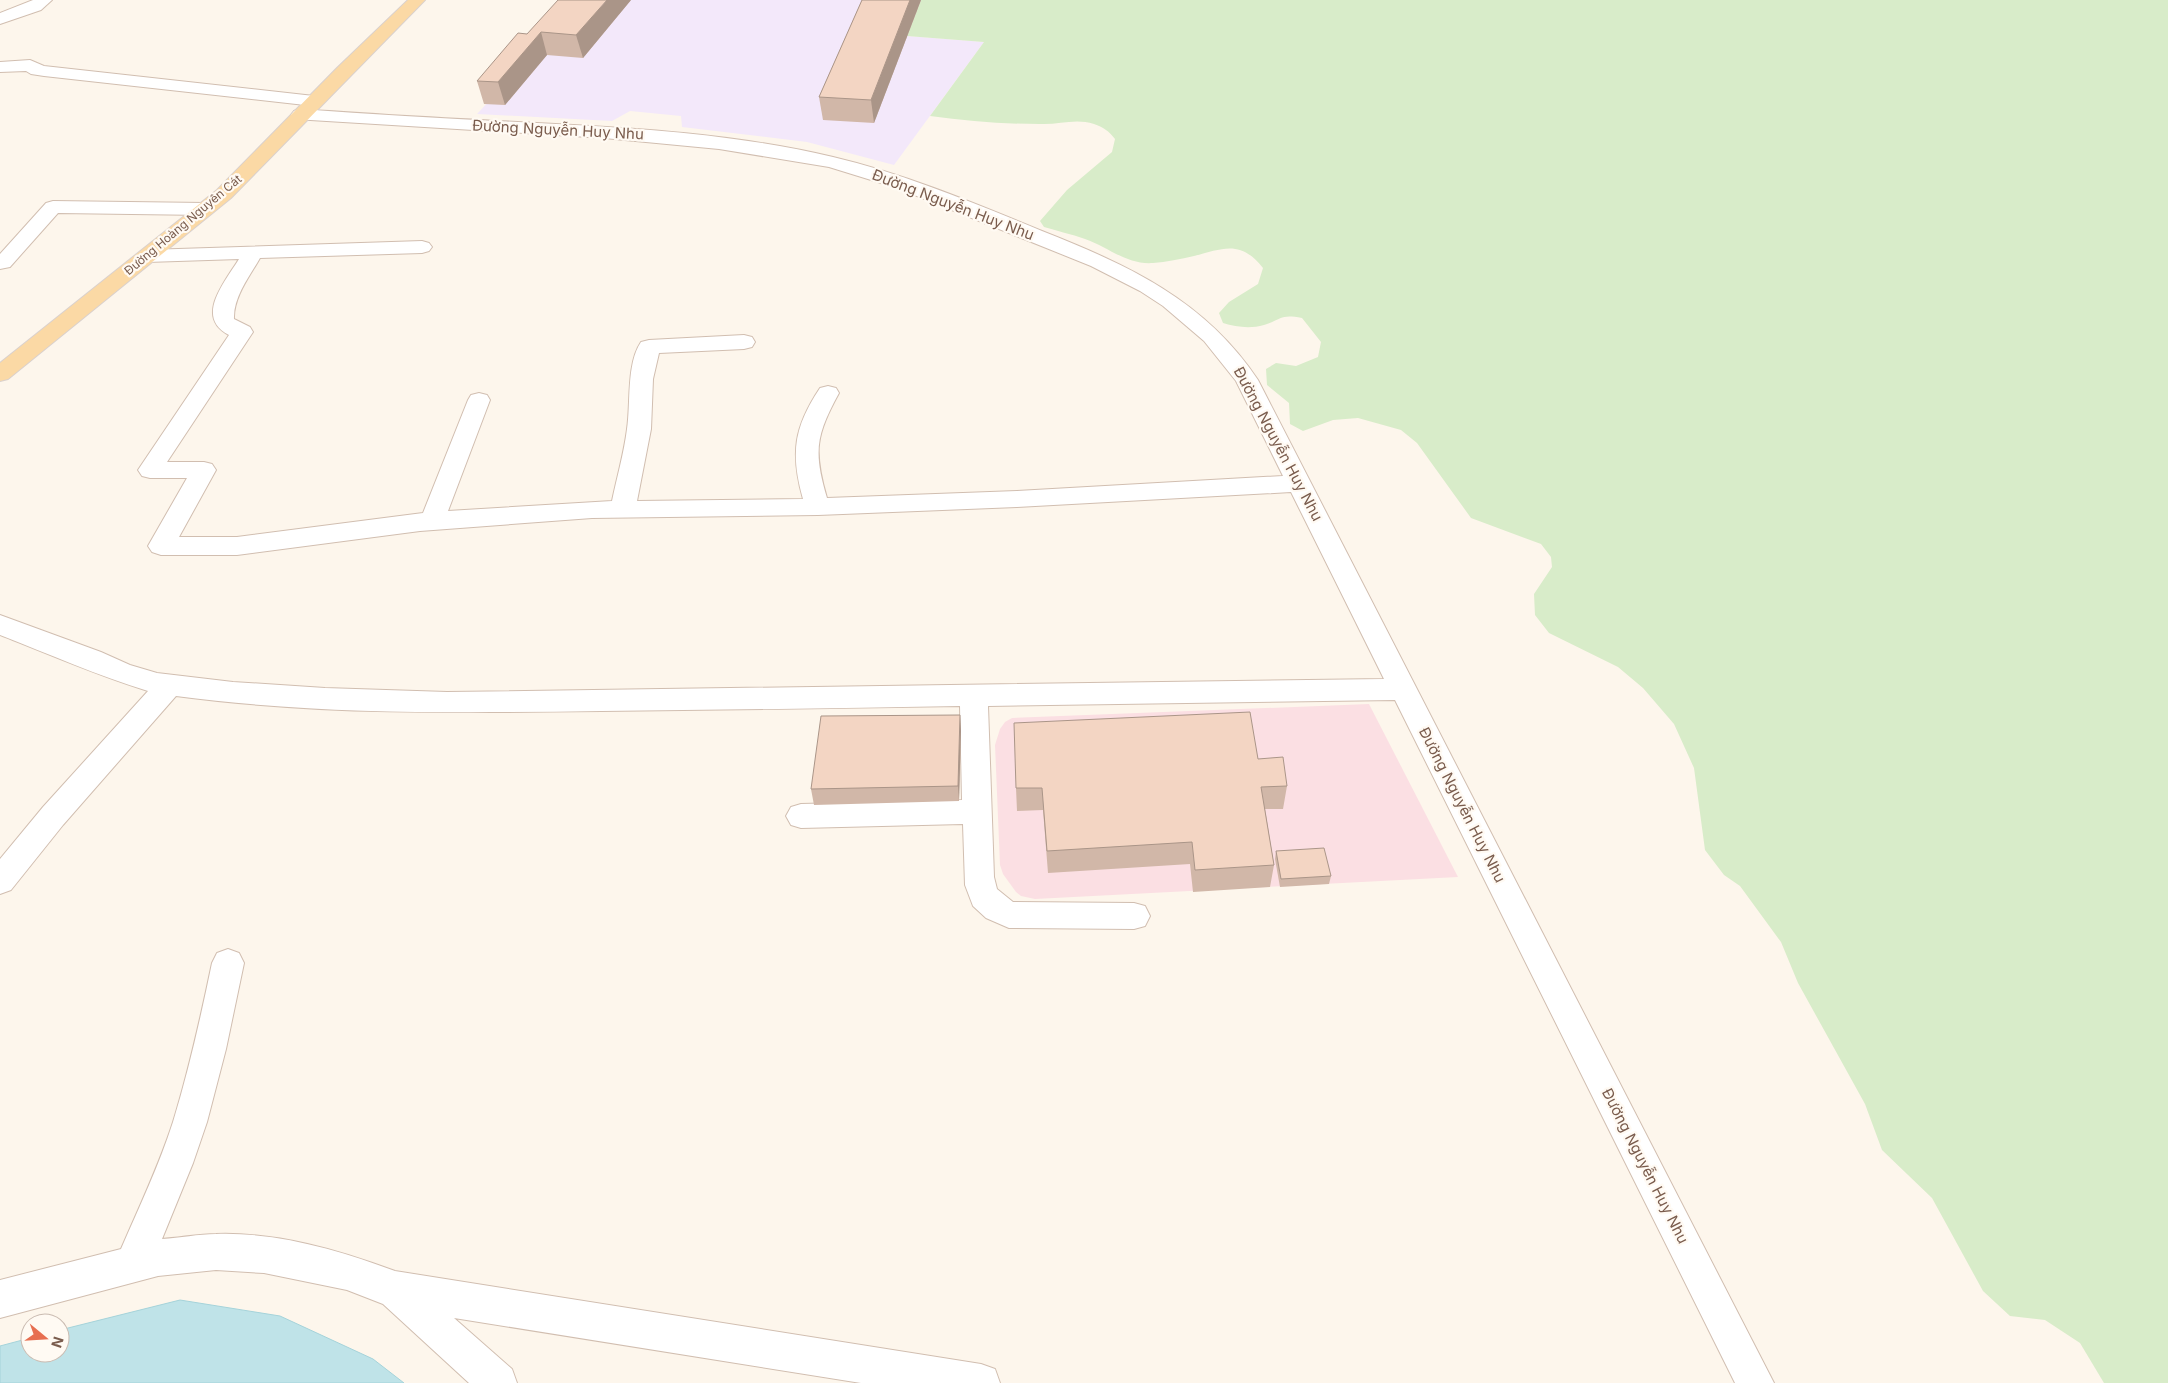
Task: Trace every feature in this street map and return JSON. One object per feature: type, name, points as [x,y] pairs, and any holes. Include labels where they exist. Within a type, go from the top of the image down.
[{"type":"main road","name":"Đường Hoàng Nguyên Cát","points":[[0,374],[205,209],[263,156],[307,108],[417,0]]},
{"type":"street","points":[[0,18],[35,6],[44,0]]},
{"type":"street","name":"Đường Nguyễn Huy Nhu","points":[[0,67],[30,65],[37,70],[307,108],[688,139],[831,162],[947,200],[1080,253],[1119,271],[1154,292],[1211,334],[1247,380],[1755,1383]]},
{"type":"street","points":[[0,263],[3,263],[53,207],[205,209]]},
{"type":"street","points":[[147,256],[422,246]]},
{"type":"street","points":[[254,252],[224,306],[223,317],[226,323],[242,332],[150,470],[204,470],[161,546],[237,546],[432,521],[623,509],[818,507],[1017,499],[1299,483]]},
{"type":"street","points":[[623,509],[639,429],[642,379],[649,347],[744,342]]},
{"type":"street","points":[[818,507],[810,483],[807,460],[808,442],[812,425],[828,393]]},
{"type":"street","points":[[432,521],[479,400]]},
{"type":"street","points":[[0,625],[122,673],[157,683],[270,696],[447,704],[1403,689]]},
{"type":"street","points":[[0,880],[53,816],[170,685]]},
{"type":"street","points":[[974,695],[980,889],[985,899],[994,907],[1009,915],[1134,916]]},
{"type":"street","points":[[801,816],[977,812]]},
{"type":"street","points":[[133,1264],[168,1181],[196,1102],[215,1030],[228,963]]},
{"type":"street","points":[[0,1299],[158,1258],[216,1252],[264,1255],[348,1272],[395,1290],[981,1383]]},
{"type":"street","points":[[395,1290],[498,1383]]},
{"type":"shaded area","points":[[584,0],[921,0],[907,36],[984,42],[894,165],[807,142],[682,127],[681,116],[630,111],[612,121],[477,114]]},
{"type":"shaded area","points":[[1369,704],[1458,877],[1035,899],[1021,896],[1003,874],[1000,865],[995,745],[1000,729],[1005,722],[1012,718]]},
{"type":"green space","points":[[921,0],[2168,0],[2168,1383],[2104,1383],[2080,1343],[2045,1320],[2010,1316],[1983,1291],[1932,1198],[1882,1150],[1865,1104],[1798,983],[1781,942],[1740,886],[1724,875],[1705,850],[1694,768],[1674,724],[1643,688],[1618,667],[1549,633],[1535,615],[1534,594],[1552,567],[1551,557],[1541,544],[1471,518],[1417,443],[1401,430],[1358,418],[1333,420],[1303,431],[1290,424],[1289,403],[1267,385],[1266,369],[1276,363],[1296,366],[1318,357],[1321,342],[1302,318],[1285,317],[1254,327],[1223,323],[1219,313],[1229,302],[1258,284],[1263,268],[1247,253],[1232,248],[1173,260],[1144,263],[1126,258],[1085,239],[1044,227],[1040,221],[1067,190],[1112,152],[1115,139],[1103,128],[1087,122],[1012,123],[930,116],[984,42],[907,36]]},
{"type":"water","points":[[180,1300],[280,1316],[373,1359],[404,1383],[0,1383],[0,1346],[20,1341],[20,1363],[70,1363],[70,1328]]},
{"type":"building","points":[[558,0],[607,0],[576,35],[541,32],[498,82],[477,81],[518,33],[527,34]]},
{"type":"building","points":[[862,0],[910,0],[871,100],[819,97]]},
{"type":"building","points":[[1250,712],[1258,759],[1283,757],[1287,786],[1261,787],[1274,865],[1195,870],[1192,842],[1047,851],[1042,788],[1016,788],[1014,723]]},
{"type":"building","points":[[960,715],[958,786],[811,789],[821,716]]},
{"type":"building","points":[[1324,848],[1331,876],[1281,879],[1276,851]]}]
